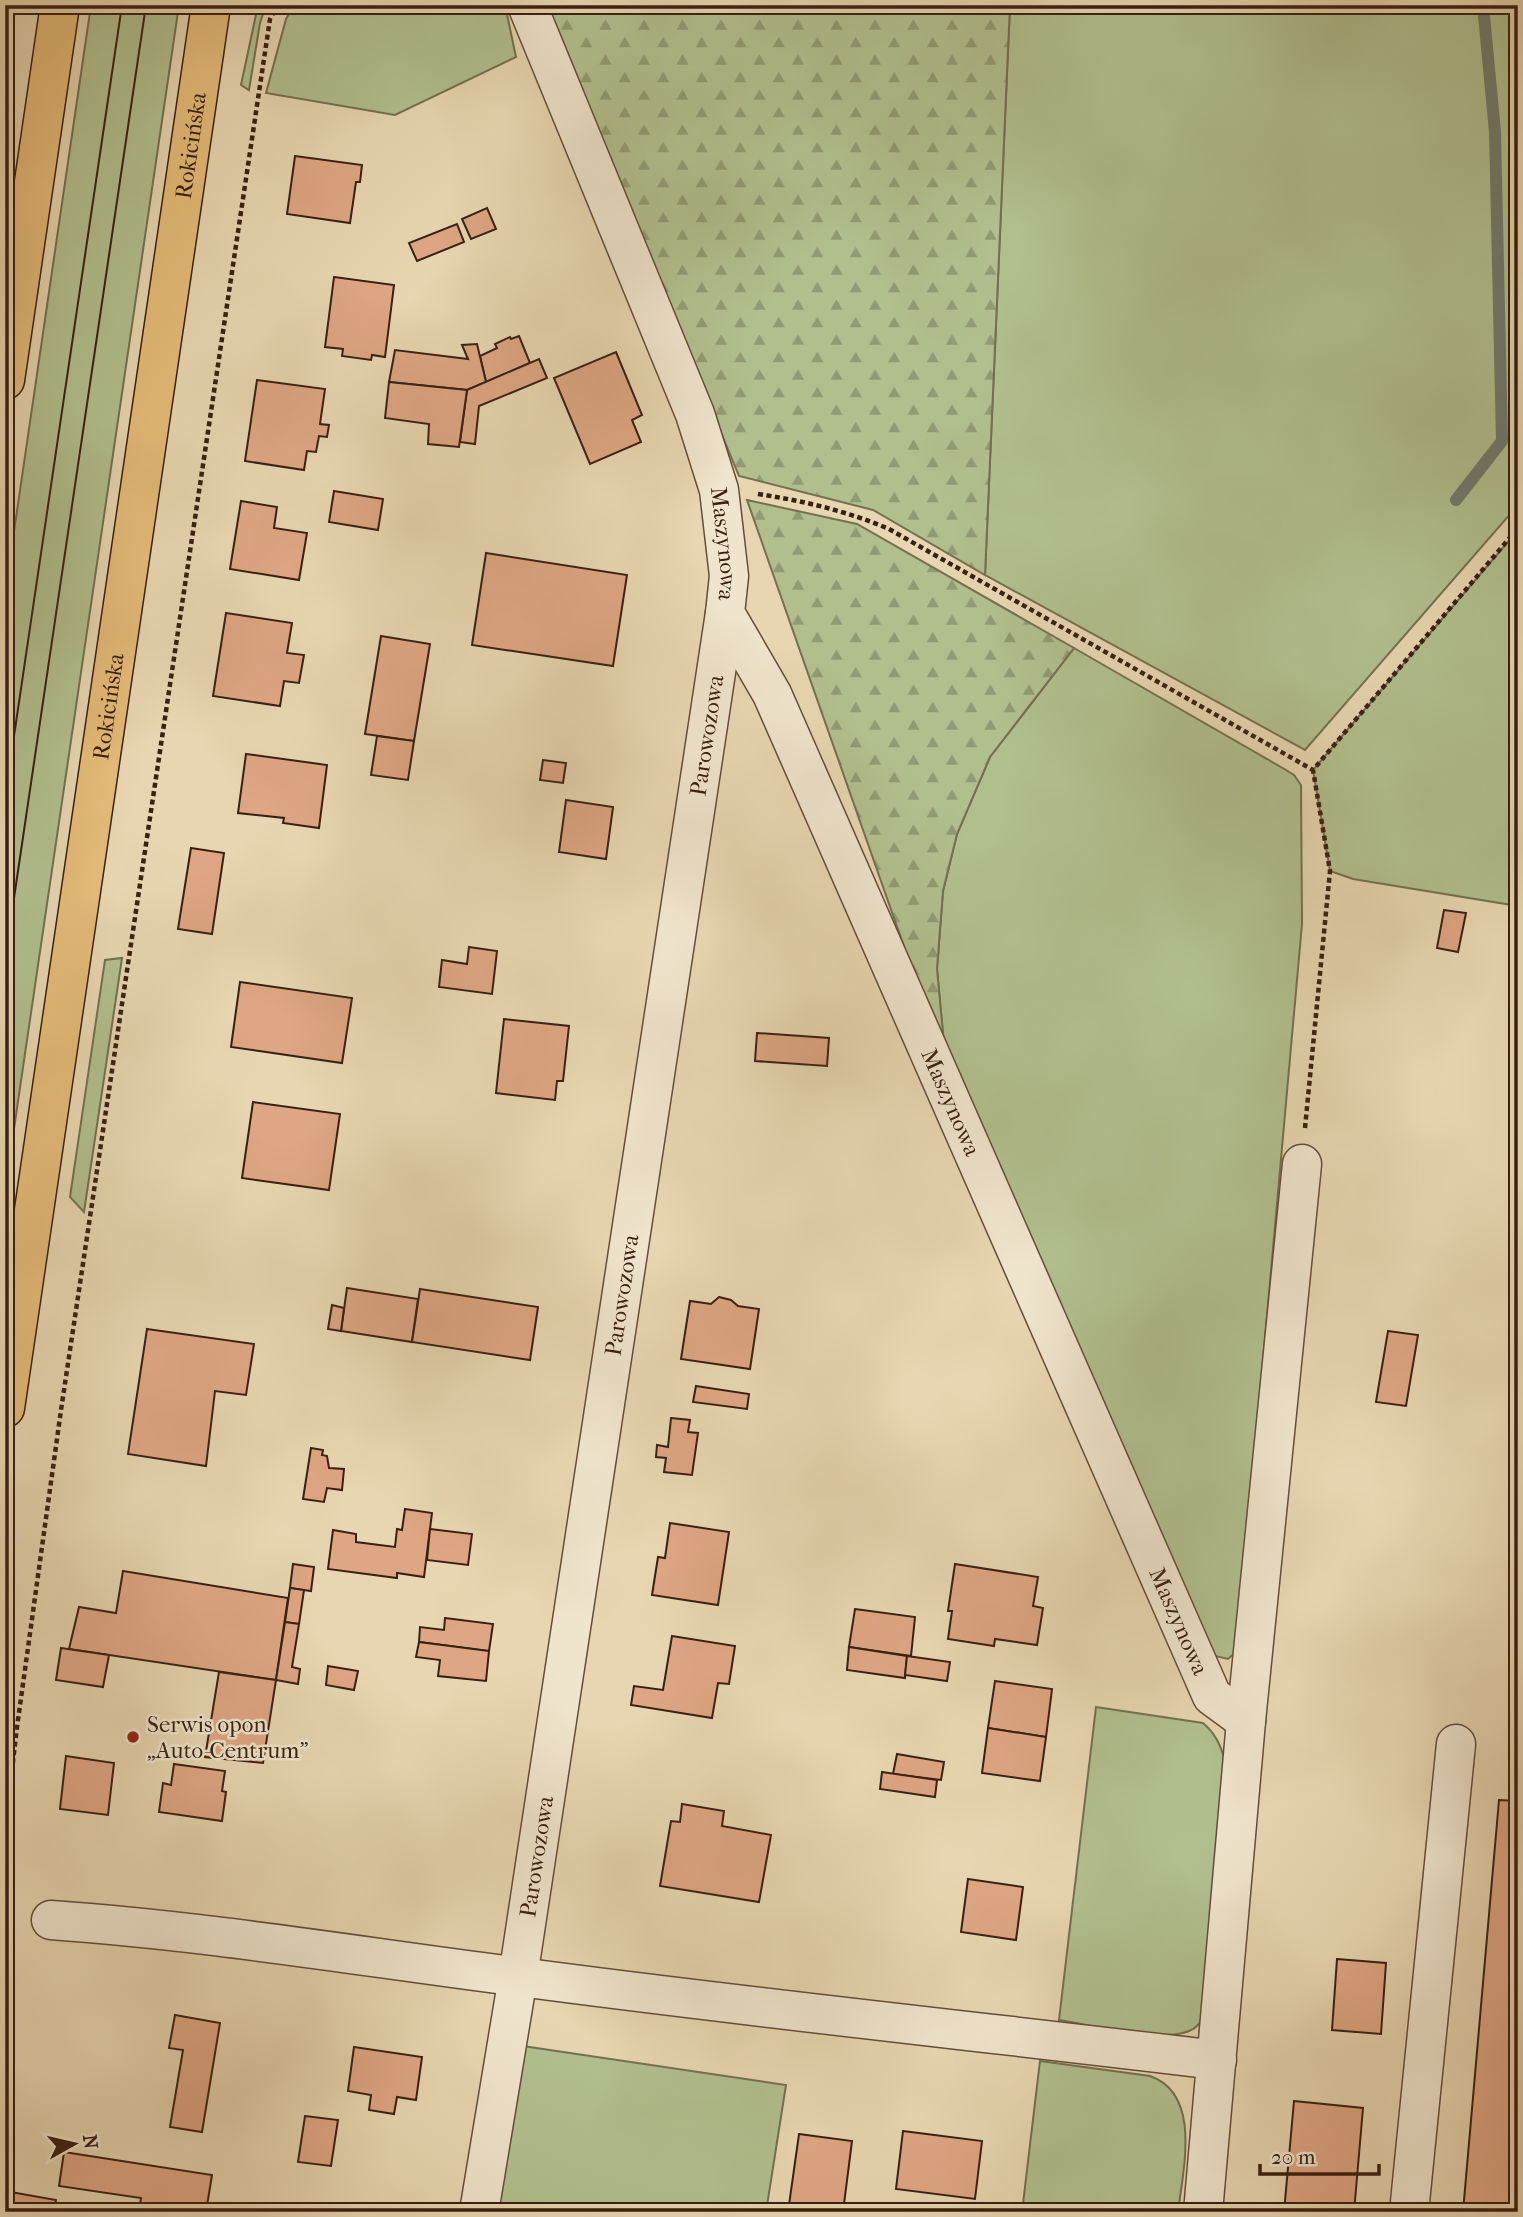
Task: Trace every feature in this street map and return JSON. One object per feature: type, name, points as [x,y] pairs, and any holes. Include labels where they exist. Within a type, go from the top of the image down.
[{"type":"main road","points":[[5,380],[60,5]]},
{"type":"main road","name":"Rokicińska","points":[[5,1408],[211,5]]},
{"type":"street","name":"Maszynowa","points":[[527,5],[695,414],[719,490],[729,576],[725,613],[772,694],[1212,1696],[1246,1721]]},
{"type":"street","name":"Parowozowa","points":[[479,2212],[519,1977],[725,613]]},
{"type":"street","points":[[1203,2212],[1246,1721],[1302,1164]]},
{"type":"street","points":[[1409,2212],[1456,1744]]},
{"type":"street","points":[[51,1920],[267,1942],[519,1977],[1217,2060]]},
{"type":"path","points":[[5,1831],[61,1410],[270,19],[278,5]]},
{"type":"path","points":[[719,490],[755,493],[825,507],[889,529],[1313,770]]},
{"type":"path","points":[[1302,1164],[1330,871],[1313,770],[1518,528]]},
{"type":"green space","points":[[11,5],[15,5],[5,128],[5,43],[8,42]]},
{"type":"green space","points":[[91,5],[179,5],[5,1190],[5,593]]},
{"type":"green space","points":[[258,5],[266,5],[260,23],[249,90],[241,85]]},
{"type":"green space","points":[[294,5],[505,5],[516,57],[395,115],[266,93],[286,19]]},
{"type":"green space","points":[[546,5],[1010,5],[985,575],[873,510],[739,476],[552,27]]},
{"type":"green space","points":[[1010,5],[1518,5],[1518,505],[1305,750],[985,575]]},
{"type":"green space","points":[[747,500],[857,524],[1074,648],[990,757],[957,834],[943,891],[937,969],[946,1066]]},
{"type":"green space","points":[[1518,530],[1518,906],[1353,879],[1330,871],[1313,770]]},
{"type":"green space","points":[[1074,648],[1286,770],[1294,775],[1301,785],[1302,924],[1237,1651],[1228,1659],[1211,1655],[946,1066],[937,969],[943,891],[957,834],[990,757]]},
{"type":"green space","points":[[122,958],[84,1212],[70,1197],[105,960]]},
{"type":"green space","points":[[1096,1707],[1203,1723],[1217,1740],[1225,1761],[1228,1776],[1204,2016],[1200,2023],[1189,2031],[1177,2034],[1145,2034],[1059,2020]]},
{"type":"green space","points":[[516,2045],[786,2085],[766,2212],[494,2212]]},
{"type":"green space","points":[[1040,2061],[1150,2076],[1166,2085],[1177,2099],[1183,2116],[1185,2135],[1178,2212],[1022,2212]]},
{"type":"building","points":[[295,156],[362,165],[360,182],[356,182],[350,223],[287,214]]},
{"type":"building","points":[[487,208],[496,229],[471,239],[462,219]]},
{"type":"building","points":[[457,224],[464,242],[417,261],[409,243]]},
{"type":"building","points":[[334,277],[394,285],[385,357],[372,355],[371,360],[342,356],[343,349],[325,347]]},
{"type":"building","points":[[519,336],[530,363],[486,382],[480,356],[497,348],[495,344]]},
{"type":"building","points":[[477,344],[486,382],[467,390],[389,382],[395,350],[468,359],[462,345]]},
{"type":"building","points":[[616,352],[642,415],[632,420],[641,442],[590,464],[554,378]]},
{"type":"building","points":[[539,359],[547,378],[479,406],[475,444],[460,442],[467,390]]},
{"type":"building","points":[[257,380],[325,389],[320,424],[329,425],[327,437],[319,436],[316,452],[307,451],[304,470],[245,461]]},
{"type":"building","points":[[389,382],[467,390],[459,447],[428,444],[429,424],[385,418]]},
{"type":"building","points":[[334,491],[383,499],[378,530],[329,522]]},
{"type":"building","points":[[241,501],[277,507],[274,528],[307,533],[299,580],[230,569]]},
{"type":"building","points":[[486,553],[627,575],[613,666],[472,645]]},
{"type":"building","points":[[226,613],[292,623],[287,653],[304,655],[299,683],[284,681],[280,706],[213,696]]},
{"type":"building","points":[[381,636],[430,644],[414,741],[365,734]]},
{"type":"building","points":[[377,736],[414,741],[408,780],[371,775]]},
{"type":"building","points":[[246,754],[327,765],[319,828],[283,823],[284,818],[238,813]]},
{"type":"building","points":[[543,760],[566,763],[563,783],[540,780]]},
{"type":"building","points":[[566,800],[613,807],[606,859],[559,852]]},
{"type":"building","points":[[191,848],[224,853],[212,934],[178,929]]},
{"type":"building","points":[[1444,910],[1466,913],[1458,952],[1437,948]]},
{"type":"building","points":[[469,947],[497,951],[492,994],[439,987],[442,960],[467,964]]},
{"type":"building","points":[[240,982],[352,998],[342,1063],[231,1047]]},
{"type":"building","points":[[504,1019],[569,1026],[563,1081],[557,1081],[555,1100],[496,1093]]},
{"type":"building","points":[[757,1033],[829,1038],[827,1066],[755,1061]]},
{"type":"building","points":[[253,1102],[340,1114],[329,1190],[242,1178]]},
{"type":"building","points":[[347,1288],[418,1299],[412,1342],[341,1331]]},
{"type":"building","points":[[420,1289],[538,1307],[530,1360],[412,1342]]},
{"type":"building","points":[[719,1297],[731,1300],[738,1306],[759,1309],[750,1369],[681,1359],[690,1301],[711,1304]]},
{"type":"building","points":[[332,1305],[344,1308],[341,1331],[328,1329]]},
{"type":"building","points":[[147,1329],[254,1344],[246,1395],[215,1391],[206,1466],[128,1454]]},
{"type":"building","points":[[1388,1331],[1418,1335],[1406,1406],[1376,1402]]},
{"type":"building","points":[[696,1386],[749,1394],[747,1409],[693,1402]]},
{"type":"building","points":[[671,1418],[690,1420],[688,1432],[698,1433],[692,1475],[664,1472],[666,1458],[656,1457],[657,1445],[668,1447]]},
{"type":"building","points":[[311,1448],[323,1450],[322,1455],[327,1456],[329,1468],[344,1469],[342,1490],[327,1488],[324,1502],[303,1499]]},
{"type":"building","points":[[1518,1504],[1518,1594],[1510,1594]]},
{"type":"building","points":[[405,1509],[432,1513],[424,1577],[397,1573],[397,1578],[328,1569],[333,1530],[356,1534],[356,1542],[395,1547],[397,1529],[402,1530]]},
{"type":"building","points":[[670,1523],[729,1532],[718,1605],[652,1595],[658,1557],[665,1558]]},
{"type":"building","points":[[430,1529],[472,1534],[468,1565],[427,1560]]},
{"type":"building","points":[[293,1564],[314,1567],[311,1591],[290,1588]]},
{"type":"building","points":[[955,1564],[1038,1577],[1033,1606],[1043,1608],[1037,1645],[995,1639],[994,1646],[948,1639],[952,1611],[948,1611]]},
{"type":"building","points":[[123,1571],[288,1598],[276,1680],[69,1649],[79,1607],[116,1613]]},
{"type":"building","points":[[290,1588],[304,1590],[299,1624],[285,1622]]},
{"type":"building","points":[[855,1609],[915,1617],[911,1656],[849,1647]]},
{"type":"building","points":[[445,1618],[493,1624],[489,1651],[419,1642],[420,1627],[444,1630]]},
{"type":"building","points":[[285,1622],[299,1624],[292,1667],[300,1669],[298,1684],[276,1680]]},
{"type":"building","points":[[672,1636],[735,1646],[729,1684],[718,1683],[712,1718],[631,1705],[634,1686],[663,1690]]},
{"type":"building","points":[[419,1642],[489,1651],[486,1681],[438,1676],[440,1660],[416,1657]]},
{"type":"building","points":[[849,1647],[907,1656],[905,1678],[847,1670]]},
{"type":"building","points":[[61,1648],[109,1655],[103,1687],[56,1680]]},
{"type":"building","points":[[907,1656],[950,1662],[947,1681],[905,1675]]},
{"type":"building","points":[[328,1666],[358,1671],[354,1690],[326,1685]]},
{"type":"building","points":[[219,1672],[276,1680],[263,1763],[205,1757]]},
{"type":"building","points":[[995,1681],[1052,1689],[1046,1737],[988,1728]]},
{"type":"building","points":[[988,1728],[1046,1737],[1040,1781],[982,1773]]},
{"type":"building","points":[[897,1754],[944,1762],[941,1780],[893,1774]]},
{"type":"building","points":[[66,1756],[114,1763],[108,1815],[60,1809]]},
{"type":"building","points":[[174,1764],[225,1771],[222,1791],[226,1792],[222,1821],[159,1812],[163,1783],[171,1785]]},
{"type":"building","points":[[882,1772],[937,1780],[935,1797],[880,1789]]},
{"type":"building","points":[[1499,1800],[1518,1801],[1518,2212],[1463,2212]]},
{"type":"building","points":[[682,1804],[724,1811],[722,1826],[771,1835],[759,1902],[660,1886],[671,1821],[680,1822]]},
{"type":"building","points":[[968,1879],[1023,1887],[1016,1940],[961,1932]]},
{"type":"building","points":[[1337,1959],[1386,1963],[1381,2034],[1332,2030]]},
{"type":"building","points":[[175,2015],[220,2023],[202,2132],[170,2127],[183,2050],[169,2048]]},
{"type":"building","points":[[354,2047],[422,2057],[416,2100],[397,2097],[394,2114],[369,2110],[371,2095],[348,2091]]},
{"type":"building","points":[[1294,2101],[1363,2108],[1354,2212],[1284,2212]]},
{"type":"building","points":[[305,2116],[338,2120],[331,2166],[298,2162]]},
{"type":"building","points":[[903,2131],[982,2141],[975,2199],[896,2189]]},
{"type":"building","points":[[799,2134],[852,2141],[843,2212],[788,2212]]},
{"type":"building","points":[[64,2152],[212,2175],[206,2212],[139,2212],[141,2198],[59,2186]]},
{"type":"building","points":[[5,2191],[56,2200],[54,2212],[5,2212]]},
{"type":"waterway","points":[[1456,500],[1502,441],[1495,132],[1483,5]]},
{"type":"tram line","points":[[5,797],[122,5]]},
{"type":"tram line","points":[[5,959],[146,5]]},
{"type":"place","name":"Serwis opon „Auto-Centrum”","points":[[133,1737]]}]
